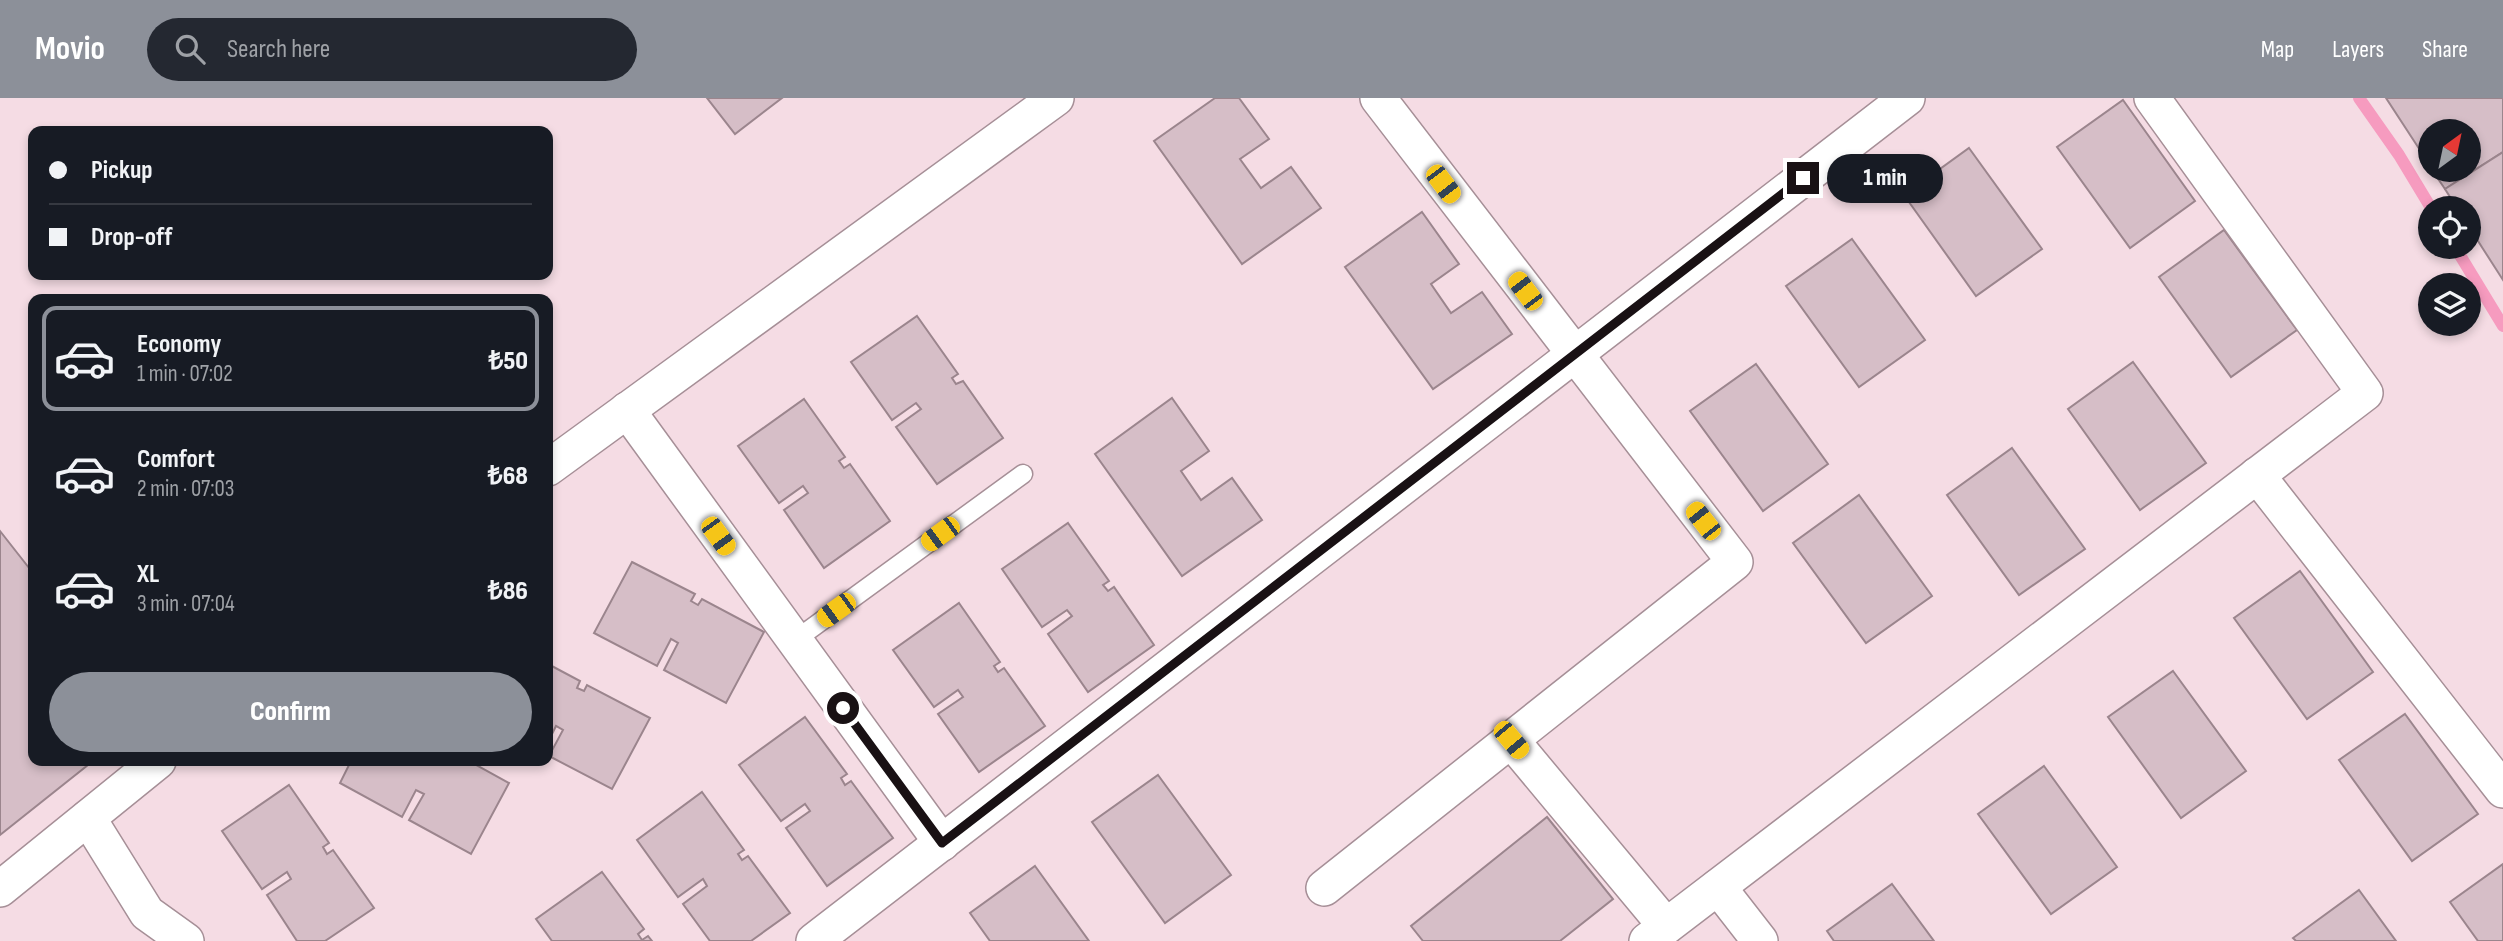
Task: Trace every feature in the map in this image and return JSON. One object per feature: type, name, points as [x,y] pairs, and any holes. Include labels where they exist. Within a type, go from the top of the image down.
[{"type":"street","points":[[553,464],[1056,98]]},
{"type":"street","points":[[1324,888],[1735,562],[1378,98]]},
{"type":"street","points":[[814,941],[1907,98]]},
{"type":"street","points":[[1511,740],[1656,934],[2365,393],[2152,98]]},
{"type":"street","points":[[627,410],[942,843]]},
{"type":"street","points":[[2257,475],[2503,790]]},
{"type":"street","points":[[0,889],[152,766]]},
{"type":"street","points":[[88,818],[147,913],[186,941]]},
{"type":"street","points":[[1717,887],[1760,941]]},
{"type":"lane","points":[[794,641],[1023,474]]},
{"type":"building","points":[[707,98],[782,98],[735,134]]},
{"type":"building","points":[[1215,98],[1239,98],[1269,139],[1240,159],[1261,188],[1291,167],[1321,208],[1242,264],[1154,141]]},
{"type":"building","points":[[2386,98],[2503,98],[2503,152],[2482,165],[2482,119],[2418,119],[2418,147]]},
{"type":"building","points":[[2123,100],[2195,201],[2130,248],[2057,147]]},
{"type":"building","points":[[1969,148],[2042,249],[1976,296],[1904,195]]},
{"type":"building","points":[[2503,152],[2503,280],[2481,246],[2481,196],[2449,196],[2445,189],[2456,182],[2482,182],[2482,165]]},
{"type":"building","points":[[2440,182],[2456,182],[2445,189]]},
{"type":"building","points":[[1422,212],[1459,264],[1431,284],[1451,313],[1482,292],[1512,334],[1433,389],[1345,267]]},
{"type":"building","points":[[2224,230],[2297,330],[2231,377],[2159,277]]},
{"type":"building","points":[[1852,239],[1925,340],[1859,387],[1786,286]]},
{"type":"building","points":[[917,316],[958,374],[952,378],[956,384],[963,381],[1003,438],[937,484],[896,427],[921,409],[916,403],[892,420],[851,362]]},
{"type":"building","points":[[2133,362],[2206,463],[2140,510],[2068,409]]},
{"type":"building","points":[[1756,364],[1828,464],[1763,511],[1690,411]]},
{"type":"building","points":[[1172,398],[1209,451],[1181,471],[1201,500],[1232,478],[1262,520],[1182,576],[1095,454]]},
{"type":"building","points":[[804,399],[845,457],[839,461],[844,468],[850,464],[890,521],[824,568],[784,510],[808,493],[803,486],[779,503],[738,446]]},
{"type":"building","points":[[2012,448],[2085,549],[2019,595],[1947,495]]},
{"type":"building","points":[[1859,495],[1932,596],[1866,643],[1793,543]]},
{"type":"building","points":[[1068,523],[1109,581],[1103,585],[1108,591],[1114,587],[1154,645],[1088,692],[1048,634],[1072,616],[1067,610],[1042,627],[1002,569]]},
{"type":"building","points":[[0,531],[28,567],[28,766],[87,766],[0,835]]},
{"type":"building","points":[[632,562],[695,594],[691,601],[698,605],[702,599],[764,632],[726,703],[664,670],[678,643],[671,639],[657,666],[594,633]]},
{"type":"building","points":[[2300,571],[2373,672],[2307,719],[2234,618]]},
{"type":"building","points":[[959,603],[1000,662],[994,666],[998,672],[1004,668],[1045,726],[979,772],[938,714],[963,697],[958,690],[934,707],[893,650]]},
{"type":"building","points":[[553,667],[580,681],[577,688],[584,691],[587,685],[650,718],[612,789],[553,758],[553,749],[563,730],[556,726],[553,732]]},
{"type":"building","points":[[2173,671],[2246,771],[2181,818],[2108,717]]},
{"type":"building","points":[[2405,714],[2478,814],[2412,861],[2339,760]]},
{"type":"building","points":[[805,717],[847,774],[841,778],[845,785],[851,781],[893,838],[827,886],[786,828],[810,811],[805,804],[781,821],[739,765]]},
{"type":"building","points":[[348,766],[478,766],[509,783],[471,854],[409,820],[424,794],[416,790],[402,817],[340,783]]},
{"type":"building","points":[[2044,766],[2117,867],[2051,914],[1978,814]]},
{"type":"building","points":[[1158,775],[1231,875],[1165,923],[1092,822]]},
{"type":"building","points":[[289,785],[329,843],[323,847],[327,854],[333,850],[374,908],[325,941],[297,941],[267,895],[291,879],[287,872],[262,889],[222,831]]},
{"type":"building","points":[[702,792],[744,850],[738,854],[742,860],[748,856],[790,913],[751,941],[710,941],[683,904],[707,886],[703,879],[678,897],[637,840]]},
{"type":"building","points":[[1547,817],[1613,899],[1560,941],[1423,941],[1411,926]]},
{"type":"building","points":[[2503,864],[2503,941],[2478,941],[2450,902]]},
{"type":"building","points":[[1035,866],[1089,941],[990,941],[970,913]]},
{"type":"building","points":[[602,872],[644,929],[638,934],[642,940],[648,936],[652,941],[552,941],[536,919]]},
{"type":"building","points":[[1892,884],[1934,941],[1834,941],[1827,931]]},
{"type":"building","points":[[2359,890],[2396,941],[2296,941],[2293,938]]},
{"type":"waterway","points":[[2359,98],[2424,196]]},
{"type":"waterway","points":[[2462,259],[2503,326]]},
{"type":"route","points":[[843,708],[942,843],[1803,178]]}]
